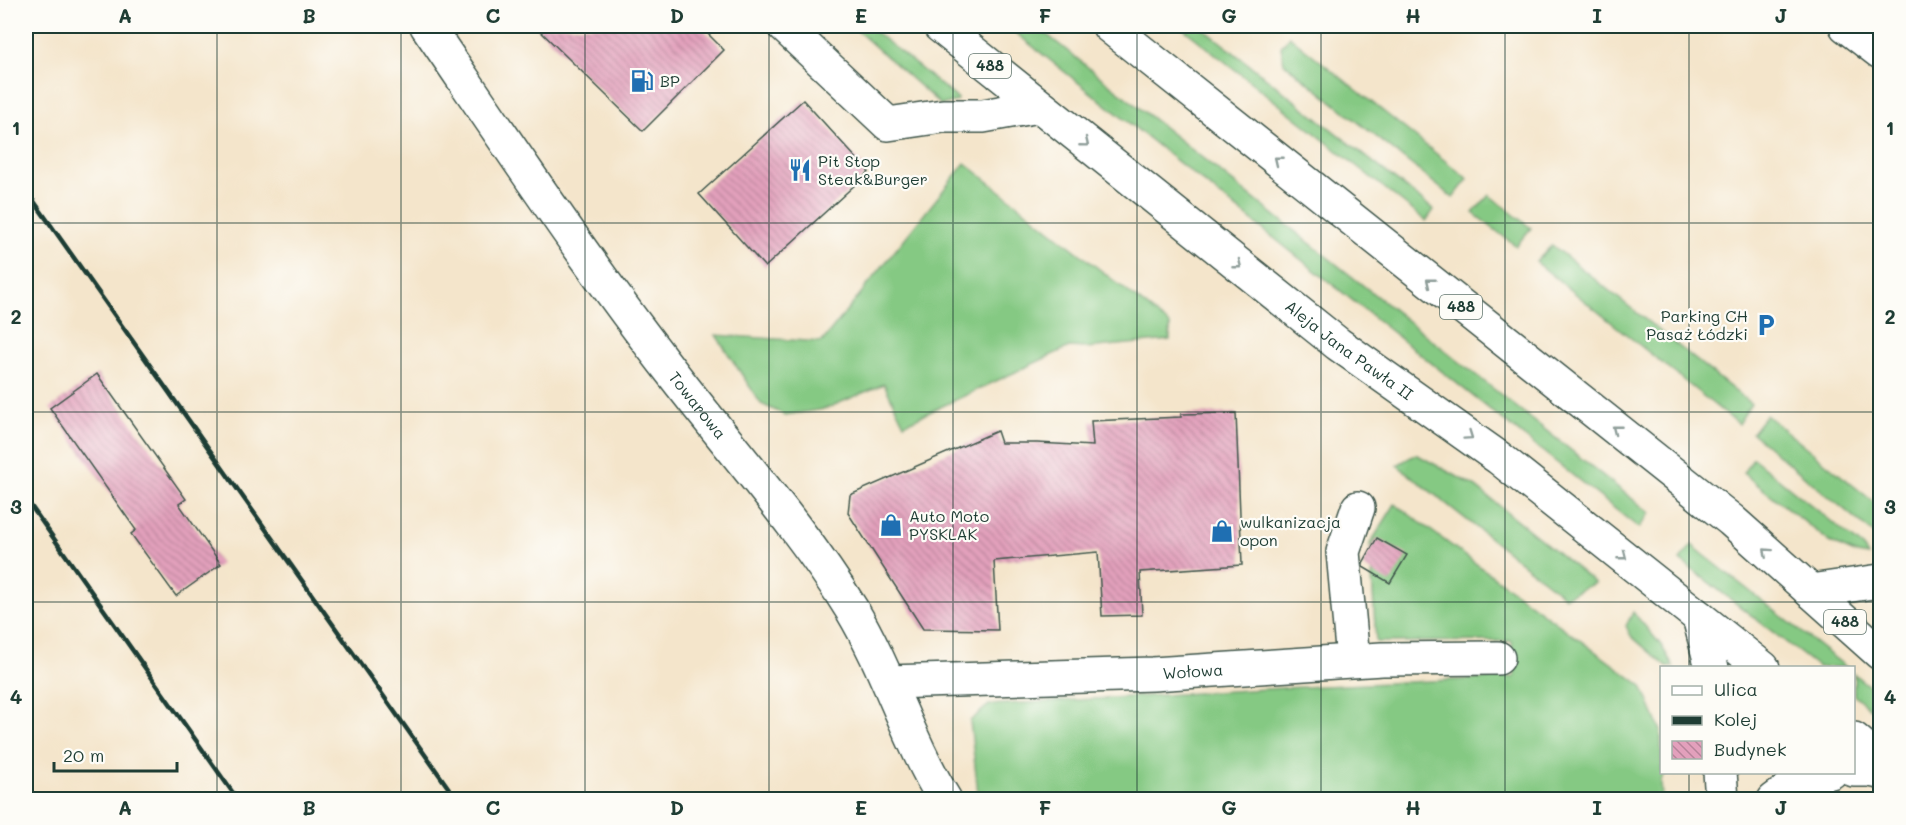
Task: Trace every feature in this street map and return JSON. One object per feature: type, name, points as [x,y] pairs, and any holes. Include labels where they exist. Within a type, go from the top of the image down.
[{"type":"main road","name":"Towarowa","points":[[427,26],[527,173],[646,338],[780,509],[835,585],[864,632],[889,682],[927,769],[945,800]]},
{"type":"main road","points":[[784,26],[888,124],[943,116],[983,116],[1039,106]]},
{"type":"main road","name":"Aleja Jana Pawła II","points":[[940,26],[1338,344],[1499,458],[1761,666]]},
{"type":"main road","name":"488","points":[[1109,26],[1731,520],[1881,652]]},
{"type":"main road","points":[[1846,26],[1881,52]]},
{"type":"main road","points":[[1353,660],[1343,552],[1358,508]]},
{"type":"main road","points":[[1810,591],[1881,581]]},
{"type":"main road","points":[[1700,616],[1712,666]]},
{"type":"main road","name":"Wołowa","points":[[889,682],[1153,674],[1353,660],[1498,658]]},
{"type":"main road","points":[[1855,740],[1881,761]]},
{"type":"main road","points":[[1855,770],[1881,772]]},
{"type":"main road","points":[[1720,774],[1722,800]]},
{"type":"main road","points":[[1774,800],[1800,781],[1824,774]]},
{"type":"green space","points":[[852,26],[868,26],[958,99],[957,101],[941,105]]},
{"type":"green space","points":[[1007,26],[1036,26],[1650,513],[1639,528]]},
{"type":"green space","points":[[1180,26],[1200,26],[1434,210],[1426,221]]},
{"type":"green space","points":[[1289,36],[1468,179],[1453,198],[1284,63],[1281,47]]},
{"type":"green space","points":[[965,163],[1170,325],[1170,340],[1086,348],[1069,347],[904,424],[884,384],[825,409],[785,415],[761,404],[716,335],[822,342]]},
{"type":"green space","points":[[1489,195],[1531,228],[1516,246],[1473,213]]},
{"type":"green space","points":[[1552,245],[1751,404],[1738,424],[1536,262]]},
{"type":"green space","points":[[1766,415],[1880,507],[1880,535],[1874,534],[1752,433]]},
{"type":"green space","points":[[1416,454],[1476,487],[1595,583],[1565,597],[1397,465]]},
{"type":"green space","points":[[1753,458],[1864,548],[1868,556],[1857,554],[1830,542],[1743,473]]},
{"type":"green space","points":[[1395,504],[1642,686],[1660,729],[1660,774],[1665,774],[1661,781],[1662,800],[983,799],[978,793],[970,721],[989,705],[1515,677],[1512,641],[1376,642],[1370,544]]},
{"type":"green space","points":[[1692,545],[1845,666],[1817,666],[1680,560]]},
{"type":"green space","points":[[1633,612],[1661,645],[1673,666],[1666,666],[1631,636],[1626,626]]},
{"type":"green space","points":[[1855,675],[1880,695],[1880,717],[1855,696]]},
{"type":"building","points":[[535,26],[700,26],[724,50],[643,131]]},
{"type":"building","points":[[803,100],[869,172],[765,267],[699,194]]},
{"type":"building","points":[[97,374],[186,499],[179,504],[221,564],[176,596],[131,534],[136,530],[50,408]]},
{"type":"building","points":[[1236,413],[1242,565],[1140,572],[1142,615],[1102,616],[1098,552],[994,561],[998,630],[923,629],[848,513],[850,495],[997,431],[1001,443],[1093,446],[1091,421],[1181,417],[1181,414]]},
{"type":"building","points":[[1377,538],[1407,555],[1390,583],[1363,567]]},
{"type":"railway","points":[[26,190],[457,800]]},
{"type":"railway","points":[[26,499],[238,800]]},
{"type":"place","name":"BP","points":[[642,81]]},
{"type":"place","name":"Pit Stop Steak&Burger","points":[[800,170]]},
{"type":"place","name":"Parking CH Pasaż Łódzki","points":[[1766,325]]},
{"type":"place","name":"Auto Moto PYSKLAK","points":[[891,525]]},
{"type":"place","name":"wulkanizacja opon","points":[[1222,531]]}]
